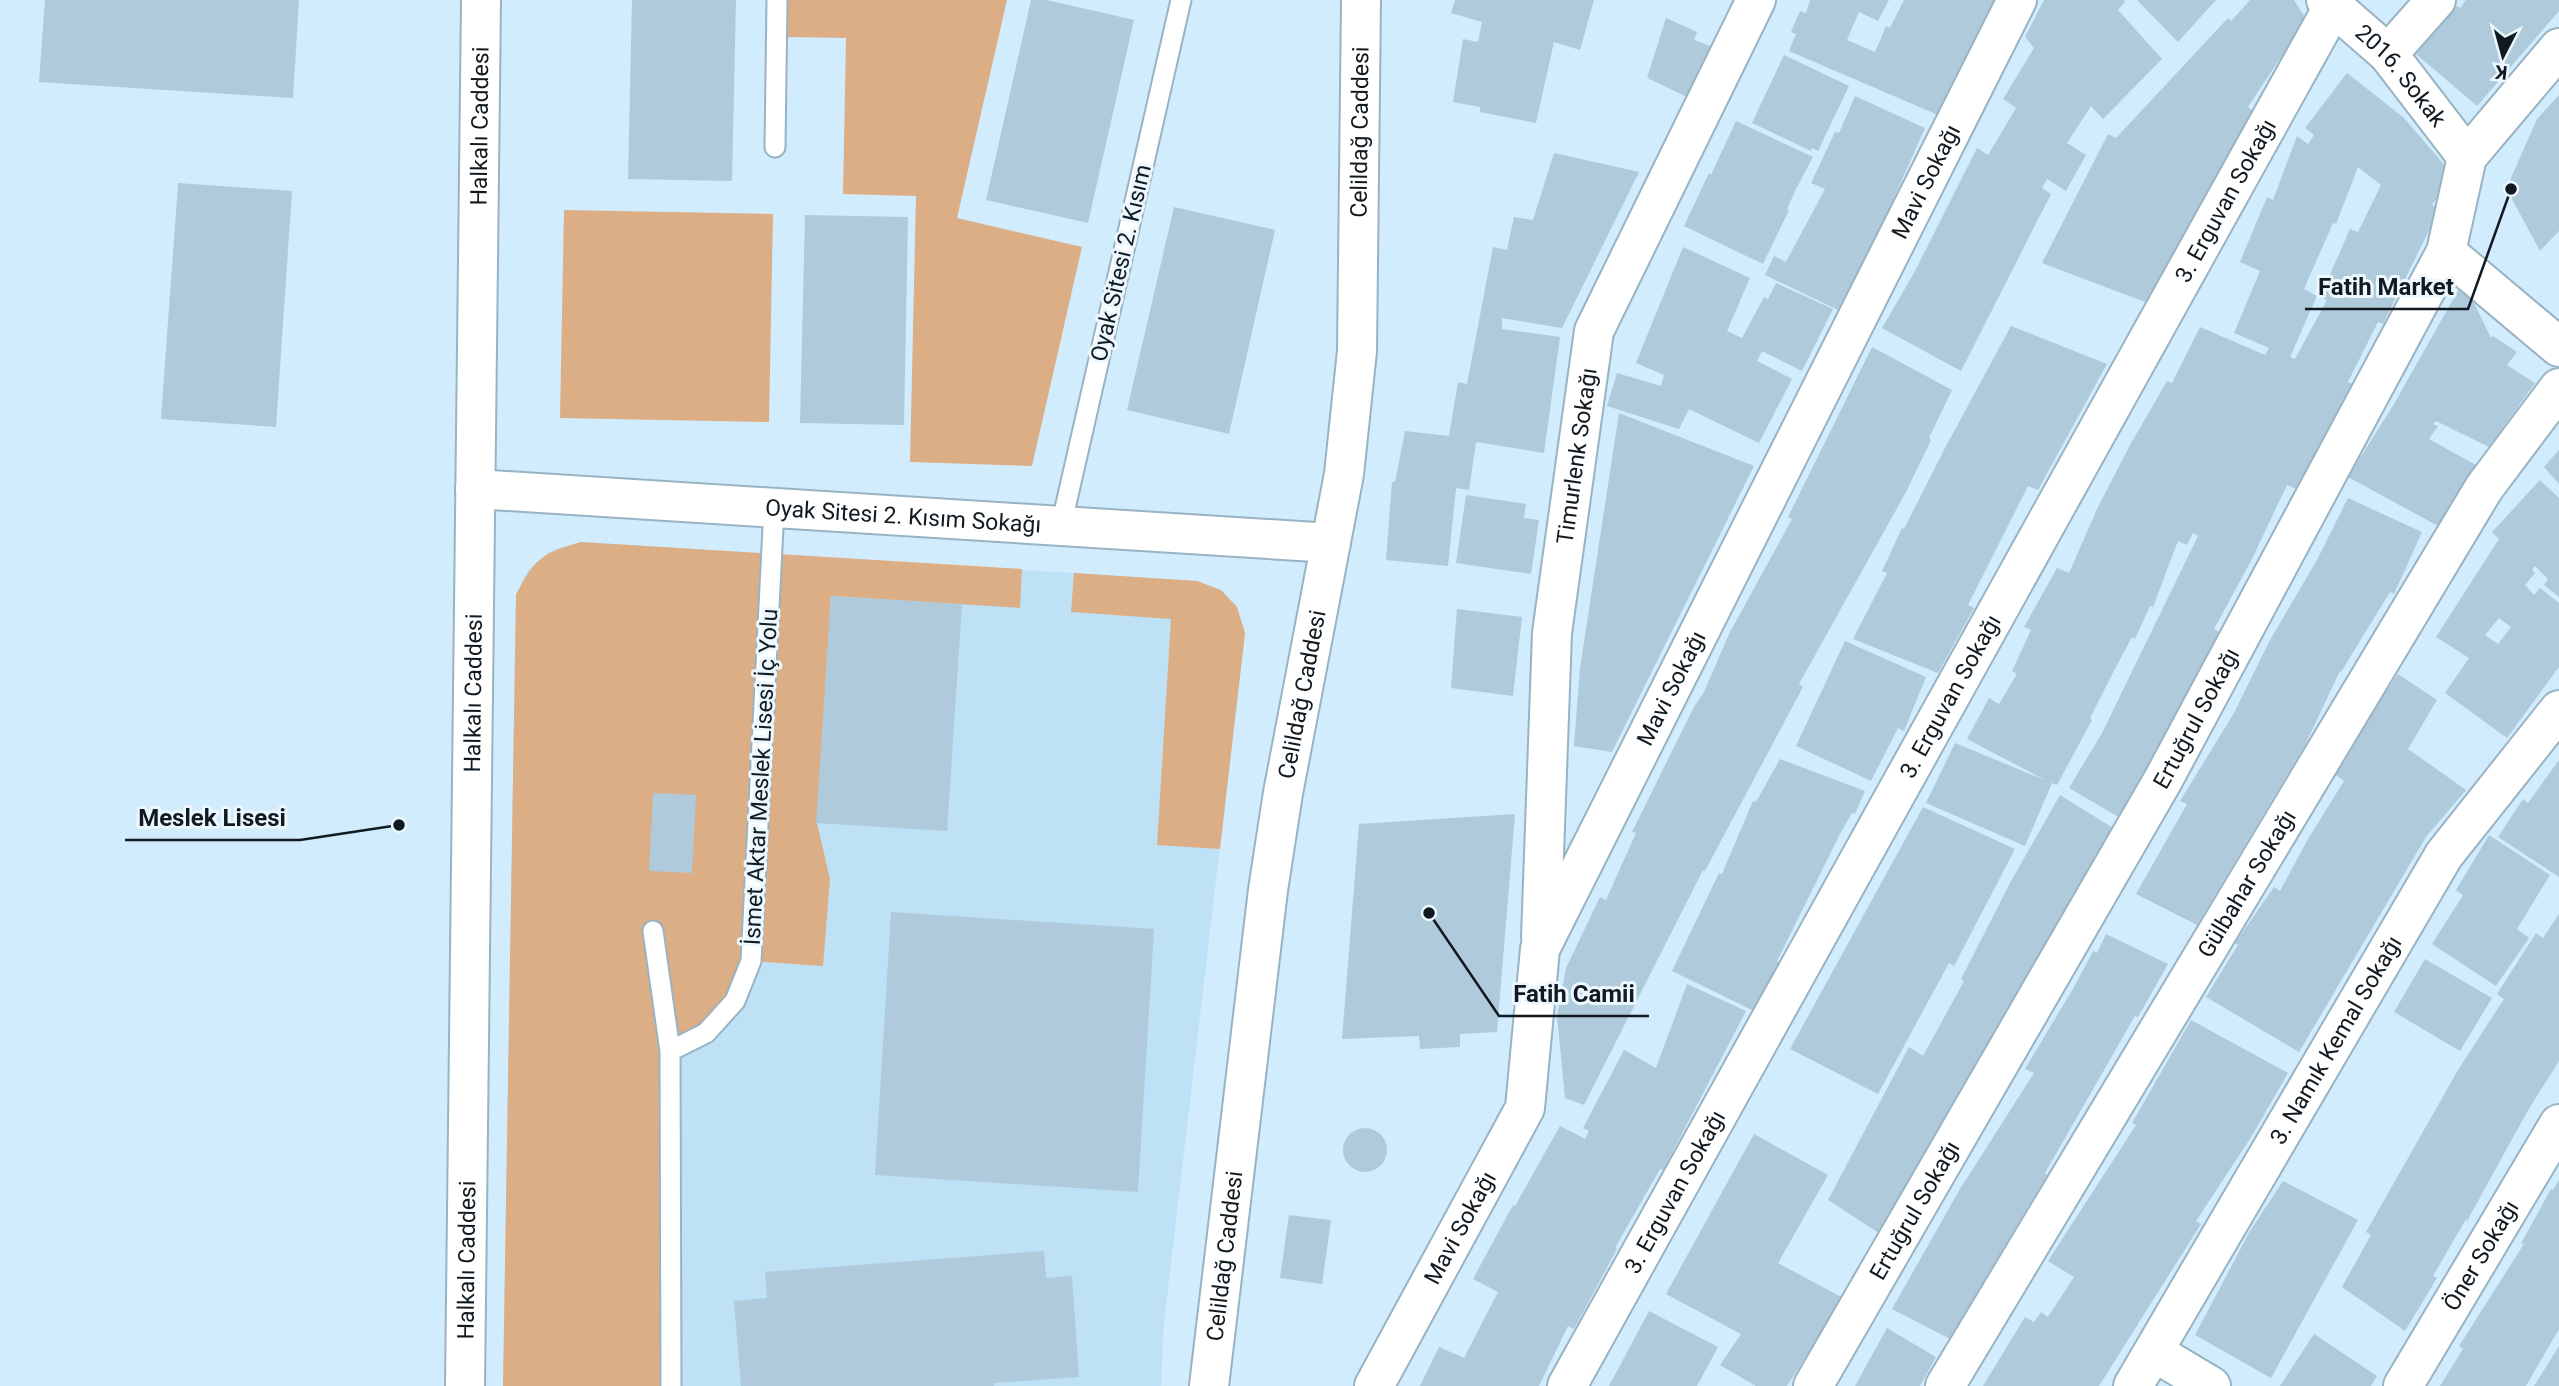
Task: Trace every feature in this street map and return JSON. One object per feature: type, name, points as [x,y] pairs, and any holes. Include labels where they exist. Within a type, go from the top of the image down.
[{"type":"street","name":"Halkalı Caddesi","points":[[465,1386],[481,0]]},
{"type":"street","name":"Celildağ Caddesi","points":[[1209,1386],[1268,890],[1283,793],[1344,474],[1357,351],[1361,0]]},
{"type":"street","name":"Timurlenk Sokağı","points":[[1540,949],[1552,633],[1594,331],[1756,0]]},
{"type":"street","name":"Mavi Sokağı","points":[[1374,1386],[1525,1108],[1540,949],[2017,0]]},
{"type":"street","points":[[2388,54],[2436,0]]},
{"type":"street","name":"2016. Sokak","points":[[2329,4],[2388,54],[2467,158]]},
{"type":"street","name":"3. Erguvan Sokağı","points":[[1567,1386],[2329,4]]},
{"type":"street","name":"Ertuğrul Sokağı","points":[[1813,1386],[2163,780],[2446,252],[2467,158],[2559,48]]},
{"type":"street","points":[[2446,252],[2559,346]]},
{"type":"street","name":"Gülbahar Sokağı","points":[[1945,1386],[2484,488],[2559,388]]},
{"type":"street","name":"Oyak Sitesi 2. Kısım Sokağı","points":[[475,489],[1331,543]]},
{"type":"street","name":"3. Namık Kemal Sokağı","points":[[2133,1386],[2444,855],[2559,710]]},
{"type":"street","name":"Öner Sokağı","points":[[2403,1386],[2559,1124]]},
{"type":"street","points":[[2154,1352],[2211,1386]]},
{"type":"lane","points":[[775,147],[777,0]]},
{"type":"lane","name":"Oyak Sitesi 2. Kısım","points":[[1061,526],[1181,0]]},
{"type":"lane","name":"İsmet Aktar Meslek Lisesi İç Yolu","points":[[670,1051],[706,1033],[736,1001],[751,961],[774,508]]},
{"type":"lane","points":[[653,931],[670,1051],[671,1386]]},
{"type":"shaded area","points":[[785,0],[1007,0],[957,218],[1082,247],[1032,466],[910,462],[916,196],[843,194],[846,38],[784,37]]},
{"type":"shaded area","points":[[564,210],[773,214],[769,422],[560,418]]},
{"type":"shaded area","points":[[581,542],[1197,581],[1221,590],[1237,607],[1245,633],[1164,1323],[1161,1386],[503,1386],[516,595],[528,570],[552,550]]},
{"type":"shaded area","points":[[581,542],[1022,569],[1020,608],[831,596],[817,823],[830,879],[823,966],[751,961],[735,1001],[670,1051],[671,1386],[503,1386],[516,595],[528,573],[541,559]]},
{"type":"shaded area","points":[[1074,573],[1197,581],[1221,590],[1237,607],[1245,633],[1220,849],[1157,845],[1171,619],[1071,612]]},
{"type":"building","points":[[45,0],[299,0],[293,98],[39,82]]},
{"type":"building","points":[[632,0],[736,0],[732,181],[628,179]]},
{"type":"building","points":[[1031,0],[1047,0],[1134,20],[1088,223],[986,200]]},
{"type":"building","points":[[1455,0],[1594,0],[1580,50],[1554,42],[1536,123],[1480,112],[1480,107],[1453,102],[1463,39],[1478,42],[1482,22],[1451,13]]},
{"type":"building","points":[[1810,0],[1889,0],[1878,21],[1859,12],[1847,40],[1875,52],[1886,26],[1890,28],[1904,0],[1998,0],[1965,60],[1969,62],[1938,115],[1789,51],[1796,34],[1791,32],[1800,11],[1806,13]]},
{"type":"building","points":[[2044,0],[2124,0],[2118,10],[2162,59],[2103,119],[2091,106],[2067,143],[2086,155],[2066,191],[2047,179],[2042,188],[2051,194],[1961,371],[1882,328],[1914,273],[1977,148],[1988,155],[2016,108],[2003,99],[2034,48],[2025,37]]},
{"type":"building","points":[[2137,0],[2216,0],[2178,42]]},
{"type":"building","points":[[2250,0],[2294,0],[2306,19],[2248,107],[2256,113],[2145,302],[2042,263],[2108,134],[2116,138],[2228,18],[2231,21]]},
{"type":"building","points":[[2466,0],[2559,0],[2559,11],[2477,106],[2416,54],[2457,6],[2460,8]]},
{"type":"building","points":[[1666,18],[1697,32],[1694,40],[1724,51],[1702,104],[1647,78]]},
{"type":"building","points":[[1784,55],[1849,86],[1818,151],[1812,148],[1811,151],[1752,123]]},
{"type":"building","points":[[2347,73],[2404,118],[2453,175],[2432,205],[2440,208],[2383,324],[2378,322],[2348,382],[2354,385],[2299,490],[2287,485],[2252,559],[2214,629],[2219,632],[2205,659],[2208,661],[2122,819],[2069,788],[2102,733],[2198,536],[2193,533],[2187,545],[2178,541],[2153,607],[2150,606],[2135,639],[2132,637],[2057,785],[2052,783],[2025,846],[1926,803],[1955,743],[2047,781],[1967,739],[1989,698],[1999,704],[2017,674],[2012,671],[2031,630],[2024,627],[2057,568],[2069,573],[2098,507],[2130,445],[2167,381],[2172,383],[2200,327],[2265,355],[2269,348],[2234,333],[2260,271],[2240,262],[2267,197],[2273,200],[2297,136],[2308,144],[2314,135],[2305,128]],"holes":[[[2358,167],[2381,185],[2358,232],[2350,229],[2320,297],[2327,300],[2295,359],[2290,357],[2317,296],[2304,289],[2333,223],[2336,224]]]},
{"type":"building","points":[[2559,95],[2559,231],[2540,251],[2512,199],[2511,178],[2537,119]]},
{"type":"building","points":[[1855,96],[1925,128],[1885,218],[1838,310],[1765,275],[1774,256],[1786,262],[1825,189],[1811,183],[1835,132],[1839,133]]},
{"type":"building","points":[[1736,121],[1813,157],[1763,264],[1684,226]]},
{"type":"building","points":[[1554,153],[1639,172],[1562,328],[1502,318],[1502,329],[1560,337],[1544,453],[1476,442],[1469,490],[1456,488],[1448,566],[1386,560],[1392,482],[1395,482],[1405,431],[1449,436],[1458,382],[1467,384],[1493,247],[1507,250],[1514,217],[1533,220]]},
{"type":"building","points":[[178,183],[292,191],[276,427],[161,419]]},
{"type":"building","points":[[1174,207],[1275,230],[1229,434],[1127,410]]},
{"type":"building","points":[[805,215],[908,217],[904,425],[800,423]]},
{"type":"building","points":[[1683,247],[1750,278],[1727,331],[1742,338],[1764,297],[1768,299],[1776,283],[1833,309],[1802,371],[1762,351],[1757,361],[1792,379],[1759,443],[1689,409],[1679,429],[1607,406],[1617,373],[1661,386],[1664,375],[1636,363]]},
{"type":"building","points":[[2459,289],[2473,301],[2491,338],[2493,336],[2517,352],[2507,365],[2535,383],[2489,447],[2436,421],[2433,424],[2438,426],[2429,439],[2476,465],[2438,526],[2348,477],[2394,404]]},
{"type":"building","points":[[2011,326],[2107,364],[2038,490],[2028,486],[1968,605],[1974,608],[1938,673],[1853,639],[1887,573],[1882,571],[1902,528],[1904,529]]},
{"type":"building","points":[[1872,347],[1952,390],[1906,492],[1799,684],[1803,687],[1705,871],[1703,870],[1584,1105],[1565,1098],[1557,1016],[1566,968],[1600,897],[1606,900],[1636,833],[1632,832],[1704,692],[1729,634],[1792,519],[1788,517]]},
{"type":"building","points":[[1619,413],[1754,466],[1612,752],[1574,746],[1580,668]]},
{"type":"building","points":[[2559,450],[2559,484],[2544,467]]},
{"type":"building","points":[[2540,480],[2559,498],[2559,597],[2544,585],[2548,579],[2535,566],[2532,570],[2535,573],[2525,585],[2534,595],[2540,588],[2559,603],[2559,667],[2507,738],[2445,693],[2469,658],[2436,637],[2499,539],[2492,532]],"holes":[[[2499,618],[2511,627],[2498,644],[2485,635]]]},
{"type":"building","points":[[1466,495],[1526,504],[1524,518],[1539,520],[1531,574],[1456,563]]},
{"type":"building","points":[[2348,498],[2422,532],[2394,594],[2390,592],[2340,671],[2305,745],[2197,925],[2136,894],[2187,804],[2180,801],[2234,713],[2270,640],[2318,558]]},
{"type":"building","points":[[831,596],[962,604],[947,831],[816,823]]},
{"type":"building","points":[[1457,609],[1522,617],[1513,696],[1451,688]]},
{"type":"building","points":[[1845,641],[1926,677],[1904,731],[1898,728],[1871,781],[1796,746]]},
{"type":"building","points":[[2398,674],[2437,700],[2408,749],[2466,790],[2426,837],[2299,1052],[2206,997],[2238,945],[2235,943],[2274,887],[2280,891],[2344,781],[2336,775],[2367,723],[2364,721]]},
{"type":"building","points":[[1780,759],[1865,791],[1855,814],[1852,813],[1840,834],[1777,961],[1782,964],[1754,1011],[1672,971],[1719,873],[1722,874],[1753,801],[1756,802]]},
{"type":"building","points":[[2559,760],[2559,877],[2498,837],[2523,799],[2528,803]]},
{"type":"building","points":[[653,793],[696,795],[692,873],[649,871]]},
{"type":"building","points":[[2060,795],[2113,828],[2064,912],[2016,1008],[1885,1237],[1828,1200],[1909,1047],[1923,1056],[1964,981],[1961,979],[2010,883]]},
{"type":"building","points":[[1923,807],[2015,849],[1954,966],[1949,963],[1878,1094],[1790,1049]]},
{"type":"building","points":[[1515,814],[1497,1032],[1460,1034],[1460,1047],[1420,1049],[1419,1036],[1342,1039],[1359,824]]},
{"type":"building","points":[[2489,835],[2550,875],[2517,929],[2529,938],[2496,986],[2432,944],[2463,895],[2456,890]]},
{"type":"building","points":[[891,912],[1154,929],[1138,1192],[875,1175]]},
{"type":"building","points":[[2559,914],[2559,1061],[2433,1276],[2437,1278],[2405,1331],[2342,1287],[2371,1235],[2366,1232],[2458,1070],[2504,999],[2497,994],[2536,933],[2543,938]]},
{"type":"building","points":[[2106,934],[2168,964],[2138,1017],[2135,1016],[2045,1173],[2047,1175],[1950,1339],[1892,1309],[1960,1189],[2034,1073],[2025,1069],[2093,951],[2097,953]]},
{"type":"building","points":[[2425,959],[2492,998],[2460,1051],[2394,1012]]},
{"type":"building","points":[[1687,984],[1746,1011],[1663,1170],[1660,1169],[1615,1248],[1617,1249],[1574,1329],[1568,1326],[1539,1386],[1420,1386],[1439,1347],[1464,1358],[1498,1292],[1473,1279],[1560,1126],[1585,1139],[1589,1131],[1583,1128],[1624,1050],[1656,1068]]},
{"type":"building","points":[[2191,1020],[2288,1073],[2250,1139],[2196,1221],[2201,1224],[2099,1386],[1983,1386],[2025,1317],[2034,1322],[2041,1312],[2048,1317],[2074,1277],[2048,1261],[2136,1125],[2132,1123]]},
{"type":"building","points":[[1365,1128],[1374,1129],[1381,1134],[1386,1141],[1386,1159],[1381,1166],[1374,1171],[1365,1172],[1356,1171],[1349,1166],[1344,1159],[1343,1150],[1344,1141],[1349,1134],[1356,1129]]},
{"type":"building","points":[[1754,1134],[1828,1175],[1778,1263],[1843,1298],[1787,1386],[1756,1386],[1720,1365],[1741,1334],[1666,1294]]},
{"type":"building","points":[[2559,1180],[2559,1329],[2526,1386],[2440,1386],[2463,1349],[2459,1346],[2524,1244],[2521,1243],[2551,1189],[2553,1190]]},
{"type":"building","points":[[2283,1181],[2358,1220],[2271,1378],[2195,1335],[2250,1231]]},
{"type":"building","points":[[1289,1215],[1331,1220],[1322,1284],[1280,1278]]},
{"type":"building","points":[[1044,1251],[1046,1278],[1072,1276],[1079,1377],[994,1383],[994,1386],[741,1386],[734,1301],[767,1298],[765,1272]]},
{"type":"building","points":[[1649,1311],[1718,1347],[1697,1386],[1609,1386]]},
{"type":"building","points":[[1887,1328],[1936,1357],[1920,1386],[1855,1386]]},
{"type":"building","points":[[2314,1334],[2377,1376],[2371,1386],[2280,1386]]},
{"type":"building","points":[[2559,1346],[2559,1386],[2534,1386]]},
{"type":"place","name":"Fatih Market","points":[[2511,189]]},
{"type":"place","name":"Meslek Lisesi","points":[[399,825]]},
{"type":"place","name":"Fatih Camii","points":[[1429,913]]}]
